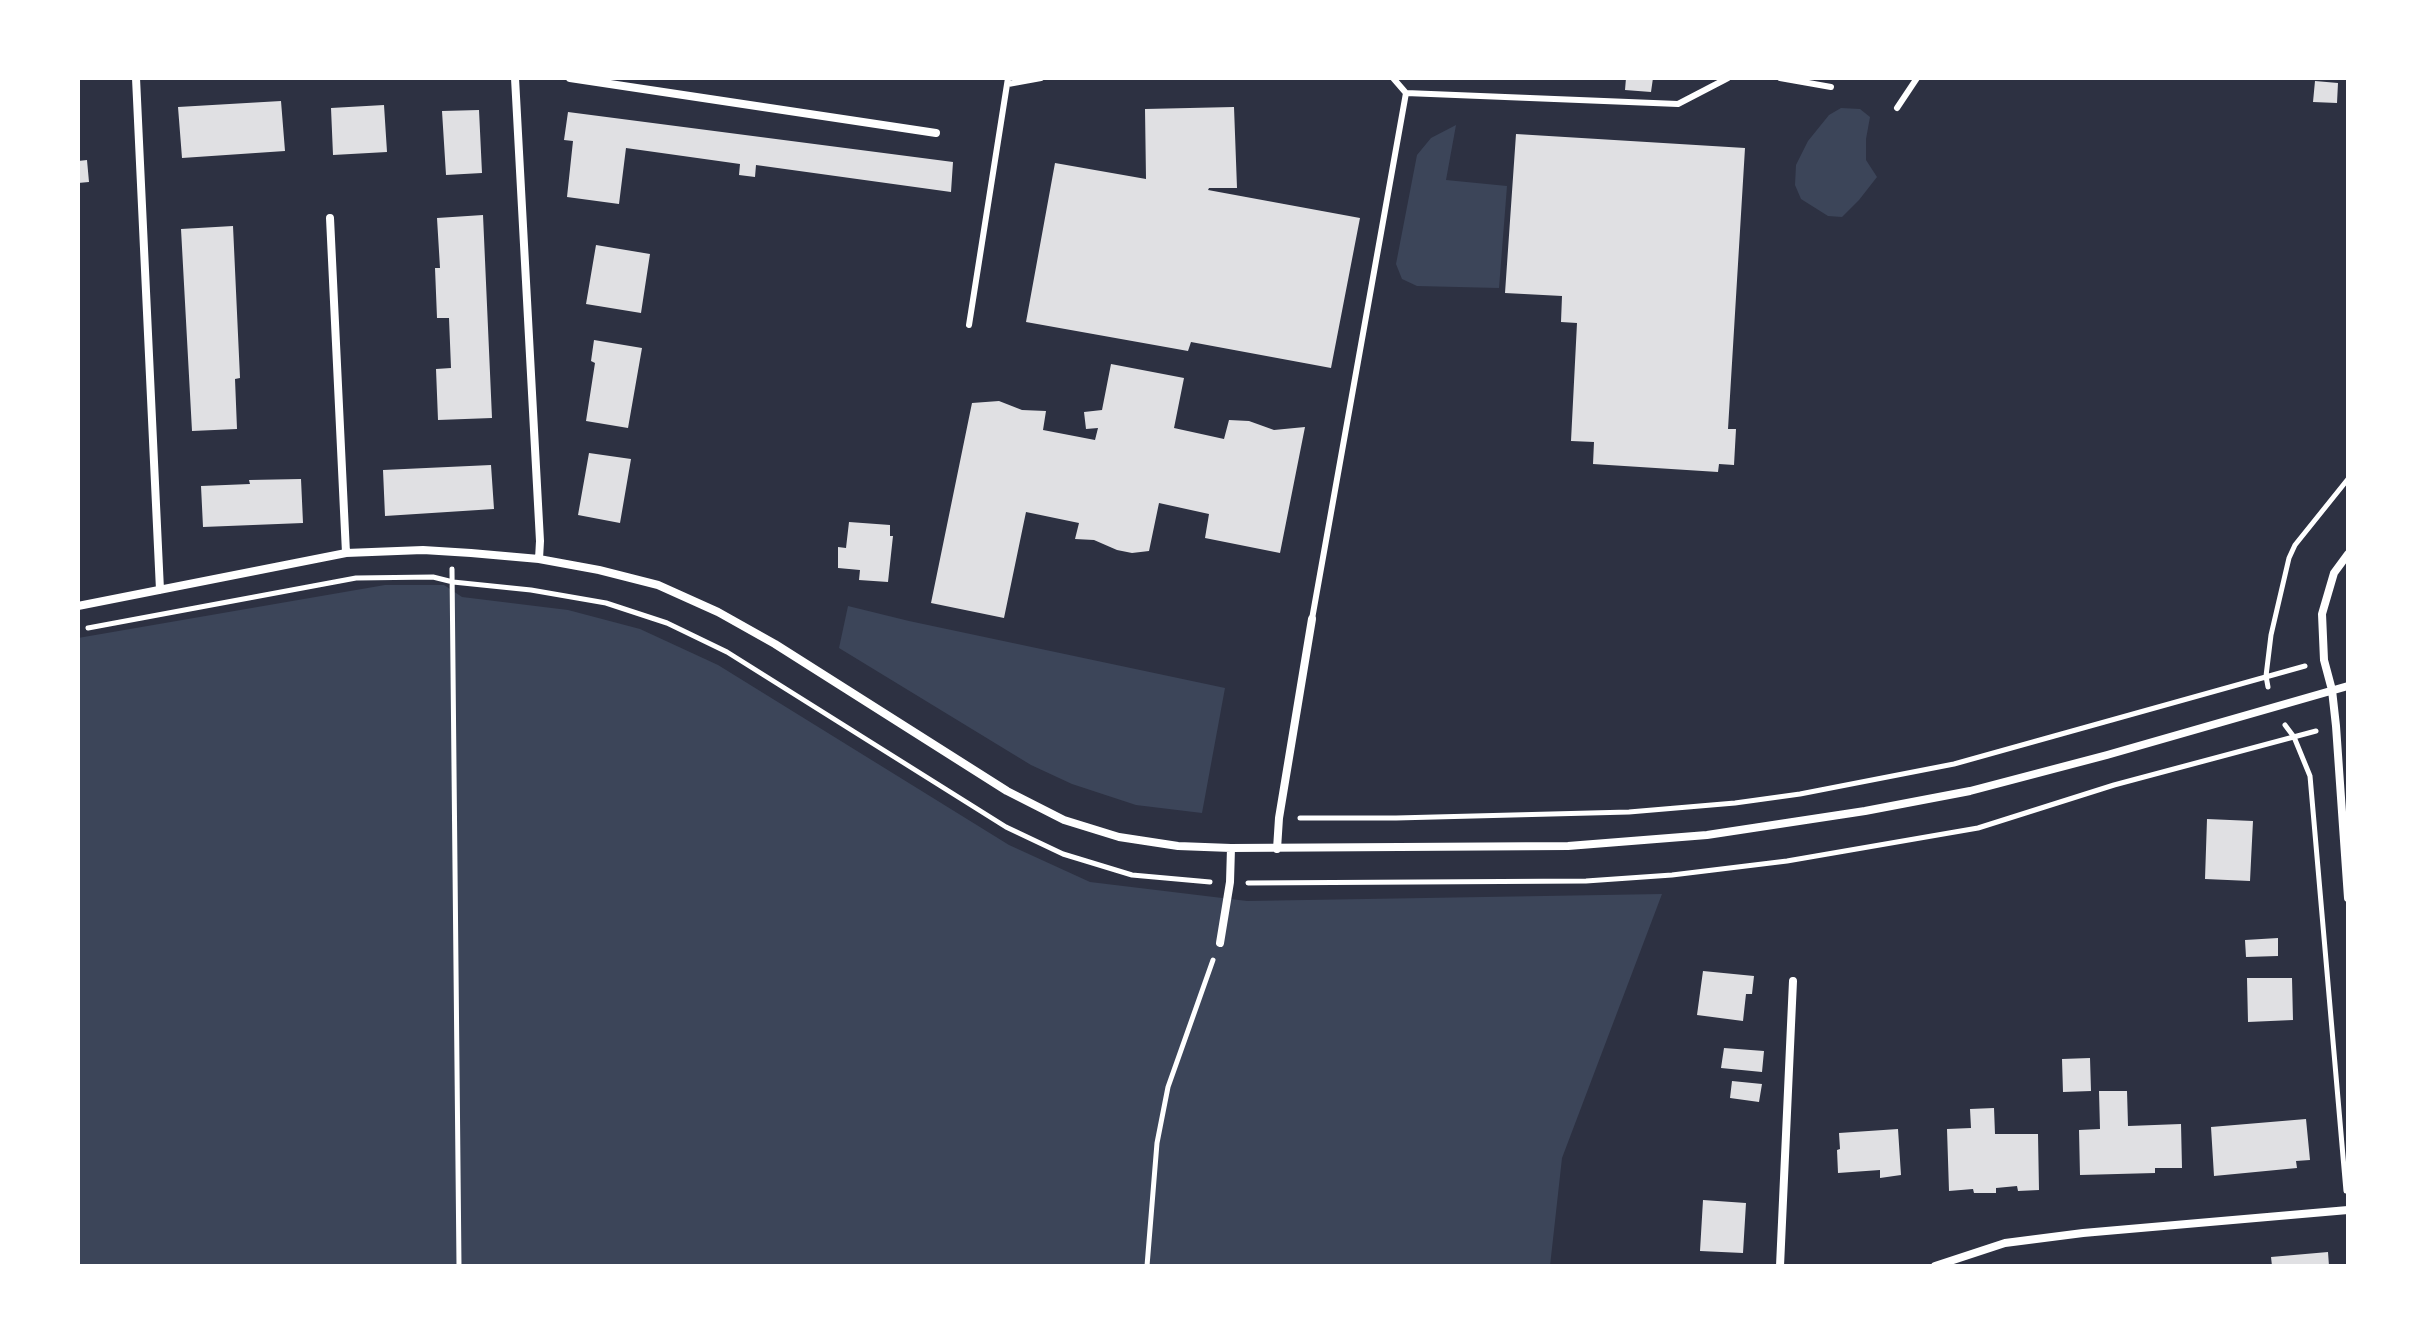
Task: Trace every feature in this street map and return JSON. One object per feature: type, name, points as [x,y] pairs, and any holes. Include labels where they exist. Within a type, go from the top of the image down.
[{"type":"street","points":[[136,78],[160,590]]},
{"type":"street","points":[[515,78],[539,559]]},
{"type":"street","points":[[570,78],[936,133]]},
{"type":"street","points":[[330,218],[346,553]]},
{"type":"street","points":[[78,606],[346,553],[423,550],[539,559],[599,570],[658,585],[718,612],[775,644],[1007,791],[1064,820],[1119,837],[1178,846],[1231,848],[1568,846],[1707,835],[1865,811],[1970,791],[2348,686]]},
{"type":"street","points":[[2348,554],[2334,573],[2322,614],[2324,660],[2332,690],[2348,898]]},
{"type":"street","points":[[1277,849],[1279,818],[1312,619]]},
{"type":"street","points":[[1220,943],[1230,882],[1231,848]]},
{"type":"street","points":[[1780,1266],[1793,981]]},
{"type":"street","points":[[1935,1266],[2005,1243],[2083,1233],[2348,1210]]},
{"type":"lane","points":[[969,325],[1008,81],[1041,78]]},
{"type":"lane","points":[[1393,78],[1406,93],[1678,104],[1728,78]]},
{"type":"lane","points":[[1780,78],[1831,87]]},
{"type":"lane","points":[[1897,108],[1917,78]]},
{"type":"lane","points":[[1312,619],[1406,93]]},
{"type":"path","points":[[2348,479],[2295,545],[2289,558],[2271,635],[2266,676],[2273,706],[2294,737],[2310,776],[2348,1210]]},
{"type":"path","points":[[452,552],[459,1266]]},
{"type":"path","points":[[78,629],[356,578],[433,577],[606,603],[667,623],[727,652],[1006,827],[1063,854],[1132,875],[1230,882]]},
{"type":"path","points":[[1279,818],[1629,812],[1800,794],[1954,764],[2324,660]]},
{"type":"path","points":[[1147,1266],[1157,1143],[1168,1087],[1220,943]]},
{"type":"shaded area","points":[[1841,108],[1860,109],[1870,117],[1866,160],[1877,177],[1842,217],[1828,216],[1801,199],[1795,185],[1796,165],[1808,141],[1829,115]]},
{"type":"shaded area","points":[[1456,125],[1446,180],[1507,186],[1499,288],[1417,286],[1402,279],[1396,264],[1417,155],[1431,138]]},
{"type":"shaded area","points":[[385,585],[444,585],[462,597],[568,610],[640,629],[718,665],[1009,845],[1090,882],[1247,901],[1662,894],[1562,1158],[1550,1266],[78,1266],[78,638]]},
{"type":"shaded area","points":[[848,606],[1225,688],[1202,813],[1136,805],[1072,784],[1031,765],[839,648]]},
{"type":"building","points":[[1626,78],[1653,78],[1651,92],[1625,90]]},
{"type":"building","points":[[2315,81],[2338,83],[2337,103],[2313,102]]},
{"type":"building","points":[[281,101],[285,151],[182,158],[178,107]]},
{"type":"building","points":[[384,105],[387,152],[333,155],[331,108]]},
{"type":"building","points":[[1234,107],[1237,188],[1208,190],[1360,218],[1331,368],[1191,342],[1188,351],[1026,322],[1055,163],[1146,179],[1145,109]]},
{"type":"building","points":[[479,110],[482,173],[446,175],[442,111]]},
{"type":"building","points":[[568,112],[953,162],[951,192],[756,165],[755,177],[739,175],[740,164],[626,148],[619,204],[567,197],[573,141],[564,140]]},
{"type":"building","points":[[1516,134],[1745,148],[1728,429],[1736,429],[1734,465],[1719,464],[1718,472],[1593,464],[1594,442],[1571,441],[1577,323],[1561,322],[1562,296],[1505,293]]},
{"type":"building","points":[[87,160],[89,182],[78,183],[78,161]]},
{"type":"building","points":[[483,215],[492,418],[438,420],[436,369],[451,368],[449,318],[437,318],[435,268],[440,268],[437,218]]},
{"type":"building","points":[[233,226],[240,378],[235,379],[237,429],[192,431],[181,229]]},
{"type":"building","points":[[596,245],[650,254],[641,313],[586,304]]},
{"type":"building","points":[[594,340],[642,348],[628,428],[586,421],[595,363],[591,361]]},
{"type":"building","points":[[1111,364],[1184,378],[1174,428],[1224,439],[1229,420],[1249,421],[1274,430],[1305,427],[1280,553],[1205,538],[1209,514],[1159,503],[1149,551],[1132,553],[1094,540],[1075,539],[1079,523],[1026,512],[1004,618],[931,603],[972,403],[999,401],[1022,410],[1046,411],[1043,430],[1095,440],[1098,428],[1086,429],[1084,412],[1102,410]]},
{"type":"building","points":[[589,453],[631,459],[620,523],[578,515]]},
{"type":"building","points":[[491,465],[494,509],[385,516],[383,470]]},
{"type":"building","points":[[301,479],[303,523],[203,527],[201,486],[250,484],[249,480]]},
{"type":"building","points":[[849,522],[890,525],[890,536],[893,536],[888,582],[859,580],[860,570],[838,568],[838,547],[846,548]]},
{"type":"building","points":[[2207,819],[2253,821],[2250,881],[2205,879]]},
{"type":"building","points":[[2278,938],[2278,956],[2246,957],[2245,940]]},
{"type":"building","points":[[1703,971],[1754,976],[1752,994],[1746,994],[1743,1021],[1697,1015]]},
{"type":"building","points":[[2247,978],[2292,978],[2293,1020],[2248,1022]]},
{"type":"building","points":[[1724,1048],[1764,1051],[1762,1072],[1721,1068]]},
{"type":"building","points":[[2090,1058],[2091,1091],[2063,1092],[2062,1059]]},
{"type":"building","points":[[1732,1081],[1762,1084],[1759,1102],[1730,1098]]},
{"type":"building","points":[[2099,1091],[2127,1091],[2128,1126],[2181,1124],[2182,1168],[2155,1168],[2155,1173],[2080,1175],[2079,1130],[2100,1129]]},
{"type":"building","points":[[1994,1108],[1995,1134],[2038,1134],[2039,1190],[2018,1191],[2017,1186],[1996,1188],[1996,1193],[1974,1193],[1973,1189],[1949,1191],[1947,1129],[1971,1128],[1970,1109]]},
{"type":"building","points":[[2306,1119],[2310,1160],[2296,1161],[2297,1168],[2214,1176],[2211,1127]]},
{"type":"building","points":[[1898,1129],[1901,1175],[1880,1178],[1880,1170],[1838,1173],[1839,1133]]},
{"type":"building","points":[[1703,1200],[1746,1203],[1743,1253],[1700,1251]]},
{"type":"building","points":[[2328,1252],[2329,1266],[2272,1266],[2271,1257]]}]
